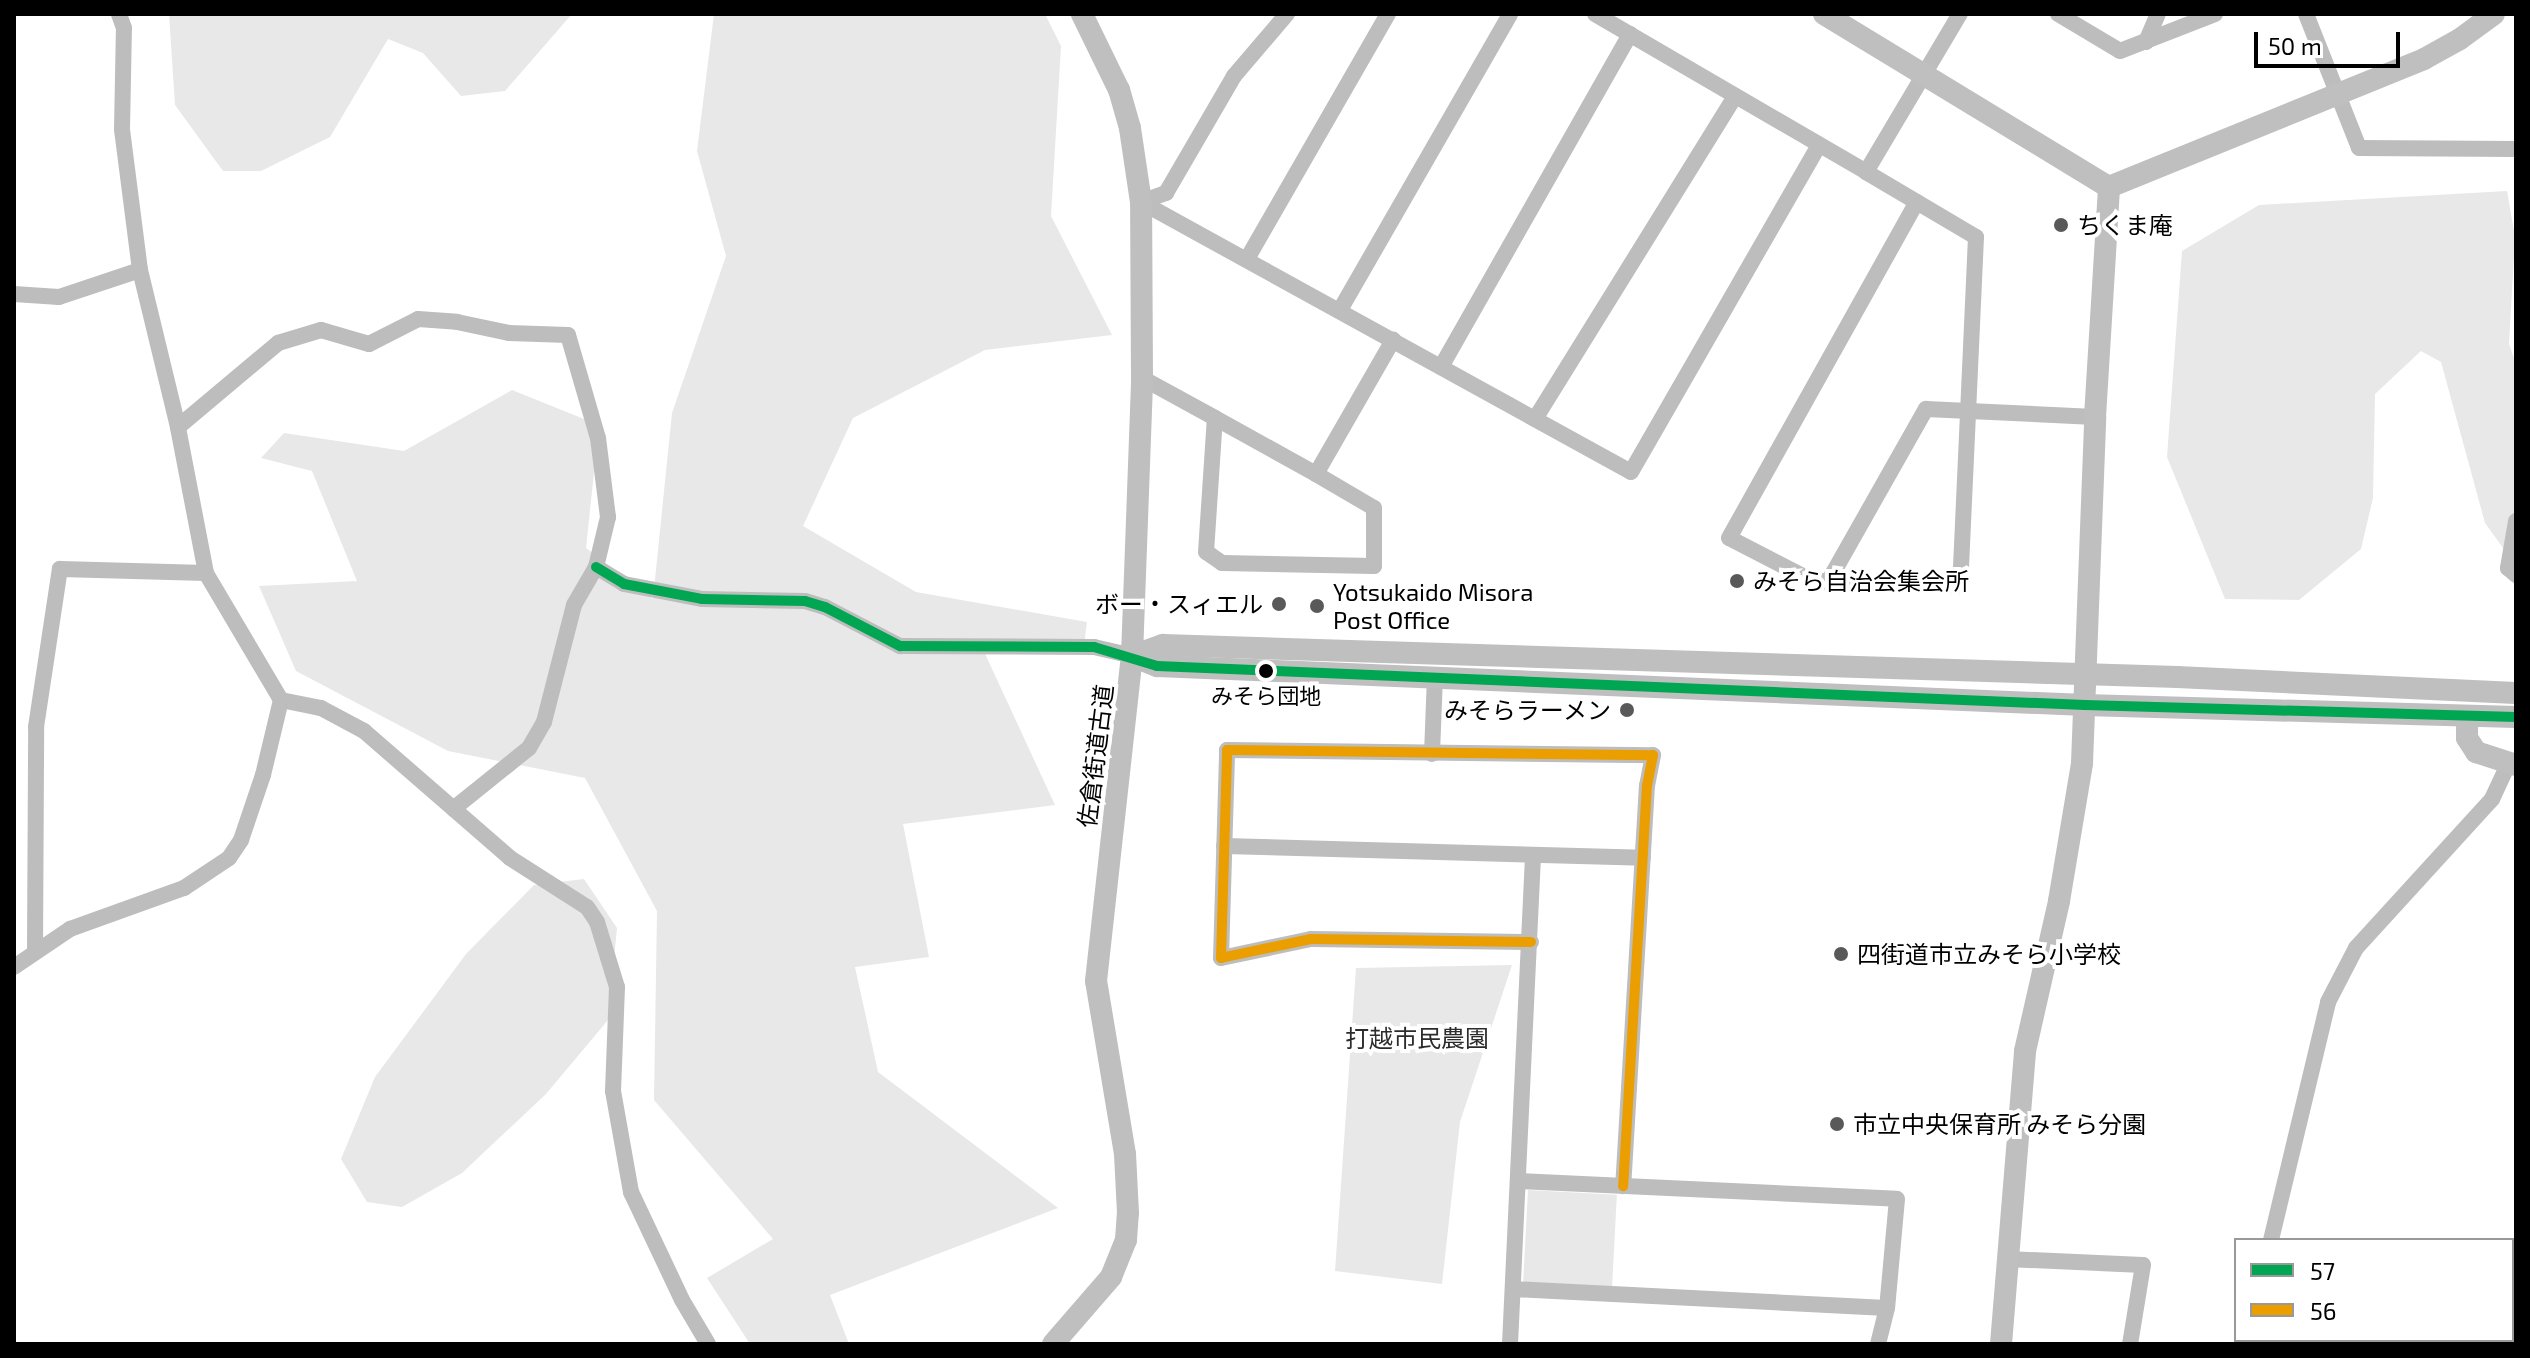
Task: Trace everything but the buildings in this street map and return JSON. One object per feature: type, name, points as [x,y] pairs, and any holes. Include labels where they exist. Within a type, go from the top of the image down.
[{"type":"street","points":[[14,967],[70,929],[184,888],[229,858],[241,840],[263,775],[281,700],[206,573],[178,427],[140,270],[122,129],[124,28],[119,14]]},
{"type":"street","name":"佐倉街道古道","points":[[1053,1344],[1111,1277],[1126,1240],[1125,1154],[1096,981],[1132,656],[1142,378],[1141,202],[1130,128],[1119,90],[1082,14]]},
{"type":"street","points":[[1141,202],[1166,193],[1234,76],[1287,14]]},
{"type":"street","points":[[1247,259],[1388,14]]},
{"type":"street","points":[[1340,310],[1510,14]]},
{"type":"street","points":[[1595,14],[1866,172],[1917,202],[1976,237],[1960,586],[1828,582],[1805,577],[1729,538],[1917,202]]},
{"type":"street","points":[[1824,14],[2109,187]]},
{"type":"street","points":[[1866,172],[1922,73],[1960,14]]},
{"type":"street","points":[[2058,14],[2120,51],[2215,14]]},
{"type":"street","points":[[2146,42],[2158,14]]},
{"type":"street","points":[[2306,14],[2359,148],[2516,149]]},
{"type":"street","points":[[2109,187],[2424,59],[2460,39],[2494,14]]},
{"type":"street","points":[[1441,367],[1630,34]]},
{"type":"street","points":[[1535,419],[1735,96]]},
{"type":"street","points":[[1141,202],[1631,472],[1819,145]]},
{"type":"street","points":[[2001,1344],[2025,1051],[2059,901],[2082,763],[2095,417],[2109,187]]},
{"type":"street","points":[[14,294],[59,297],[140,270]]},
{"type":"street","points":[[178,427],[278,343],[321,330],[369,344],[418,319],[457,322],[509,333],[568,335],[598,438],[608,517],[596,567],[574,605],[544,722],[529,748],[453,809]]},
{"type":"street","points":[[1316,474],[1393,340]]},
{"type":"street","points":[[1142,378],[1215,418],[1316,474],[1374,508],[1374,566],[1222,563],[1206,552],[1215,418]]},
{"type":"street","points":[[1828,582],[1926,409],[2095,417]]},
{"type":"street","points":[[2516,521],[2508,568],[2516,575]]},
{"type":"street","points":[[596,567],[624,584],[702,599],[805,601],[825,607],[900,646],[1094,647],[1157,666],[2085,705],[2516,717]]},
{"type":"street","points":[[35,951],[36,727],[60,569],[206,573]]},
{"type":"street","points":[[1132,656],[1163,645],[2516,693]]},
{"type":"street","points":[[1432,754],[1435,677]]},
{"type":"street","points":[[281,700],[321,708],[364,731],[510,858],[587,907],[597,922],[617,987],[613,1091],[631,1192],[682,1300],[708,1344]]},
{"type":"street","points":[[2271,1238],[2328,1002],[2356,948],[2492,799],[2512,765],[2476,752],[2467,738],[2467,716]]},
{"type":"street","points":[[1531,942],[1311,939],[1221,958],[1227,750],[1653,755],[1647,785],[1623,1186]]},
{"type":"street","points":[[1224,846],[1643,858]]},
{"type":"street","points":[[1510,1344],[1533,857]]},
{"type":"street","points":[[1519,1181],[1897,1199],[1887,1308],[1878,1344]]},
{"type":"street","points":[[2007,1259],[2143,1265],[2130,1344]]},
{"type":"street","points":[[1513,1289],[1887,1308]]},
{"type":"green space","points":[[169,14],[572,14],[505,91],[461,96],[423,53],[388,39],[330,137],[261,171],[223,171],[175,105]]},
{"type":"green space","points":[[714,14],[1045,14],[1061,46],[1051,216],[1112,335],[985,350],[853,418],[803,526],[916,592],[1087,622],[1084,645],[980,643],[1055,805],[903,824],[929,957],[855,967],[878,1072],[1058,1208],[830,1295],[849,1344],[750,1344],[707,1278],[773,1239],[654,1100],[657,911],[585,778],[448,751],[296,671],[259,586],[357,581],[312,471],[261,458],[284,433],[404,451],[512,390],[599,425],[586,548],[653,599],[672,413],[726,256],[697,151]]},
{"type":"green space","points":[[2507,191],[2515,237],[2509,344],[2516,364],[2516,566],[2485,523],[2441,362],[2421,351],[2375,394],[2373,498],[2361,549],[2299,600],[2225,599],[2167,457],[2182,251],[2259,205]]},
{"type":"green space","points":[[584,879],[617,928],[608,1020],[546,1094],[462,1173],[402,1207],[367,1202],[341,1159],[375,1077],[466,954],[534,885]]},
{"type":"green space","name":"打越市民農園","points":[[1512,965],[1460,1122],[1442,1284],[1335,1271],[1356,968]]},
{"type":"green space","points":[[1528,1190],[1617,1195],[1612,1287],[1523,1282]]},
{"type":"transit line","name":"57","points":[[596,567],[624,584],[702,599],[805,601],[825,607],[900,646],[1094,647],[1157,666],[2085,705],[2516,717]]},
{"type":"transit line","name":"56","points":[[1531,942],[1311,939],[1221,958],[1227,750],[1653,755],[1647,785],[1623,1186]]},
{"type":"place","name":"ちくま庵","points":[[2061,225]]},
{"type":"place","name":"みそら自治会集会所","points":[[1737,581]]},
{"type":"place","name":"ボー・スィエル","points":[[1279,604]]},
{"type":"place","name":"Yotsukaido Misora Post Office","points":[[1317,606]]},
{"type":"place","name":"みそら団地","points":[[1266,671]]},
{"type":"place","name":"みそらラーメン","points":[[1627,710]]},
{"type":"place","name":"四街道市立みそら小学校","points":[[1841,954]]},
{"type":"place","name":"市立中央保育所 みそら分園","points":[[1837,1124]]}]
